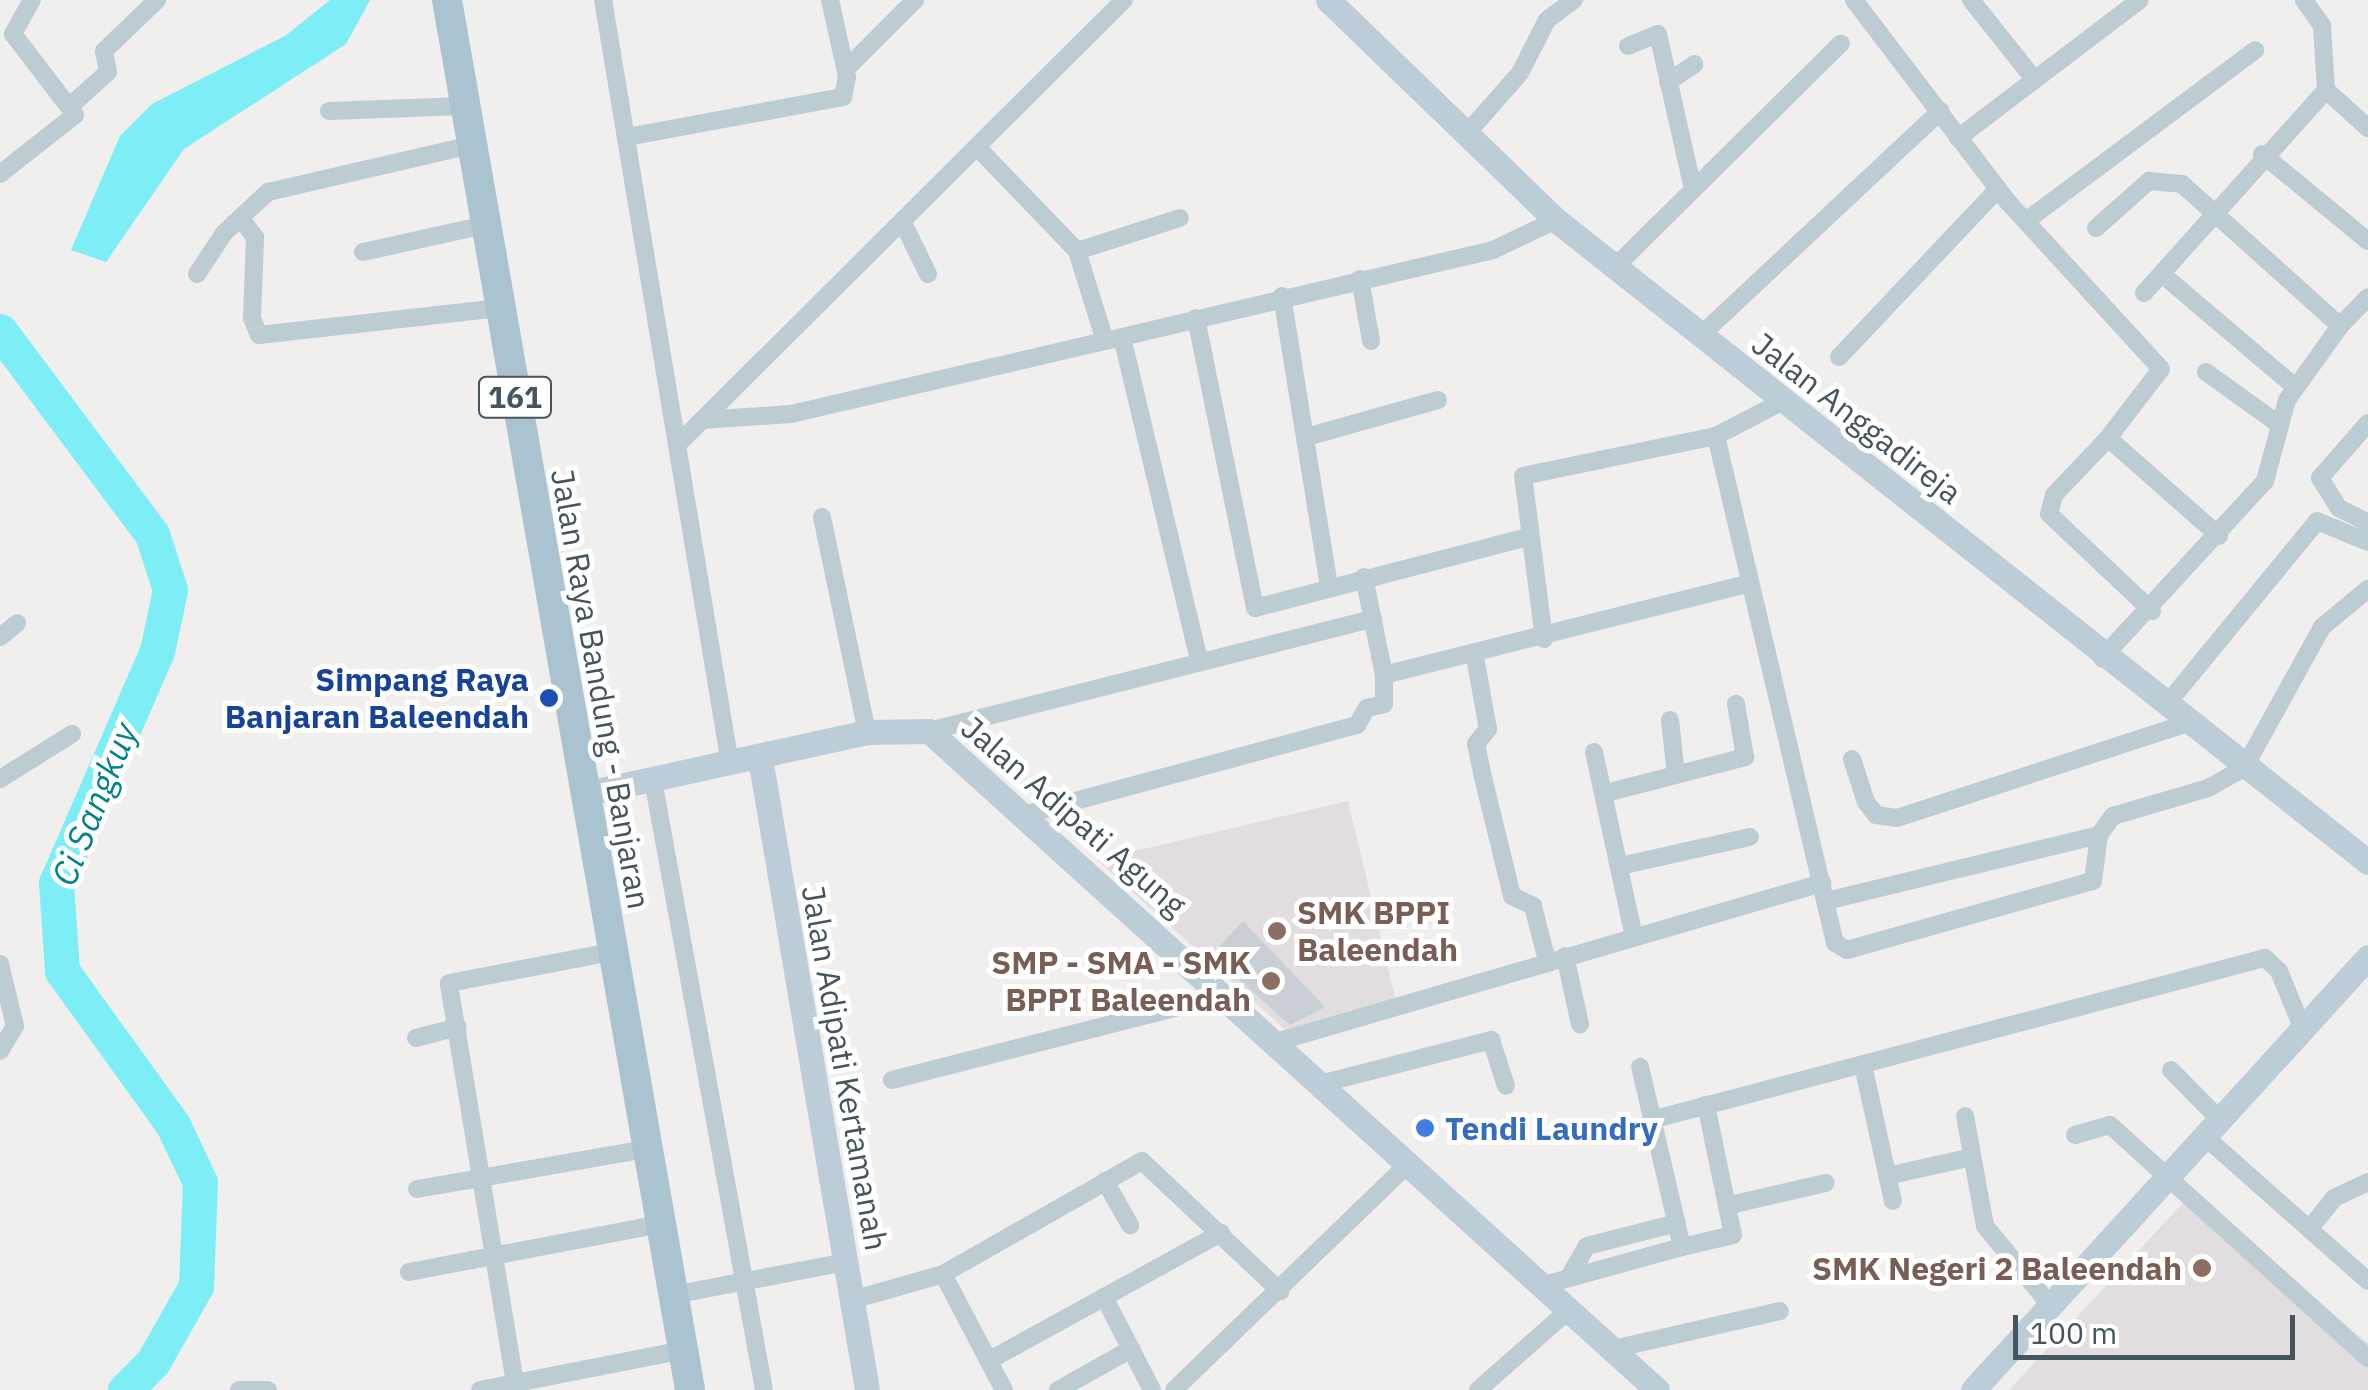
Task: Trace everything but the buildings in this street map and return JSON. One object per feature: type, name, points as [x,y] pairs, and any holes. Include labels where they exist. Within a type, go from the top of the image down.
[{"type":"main road","name":"Jalan Raya Bandung - Banjaran","points":[[447,0],[690,1390]]},
{"type":"main road","name":"Jalan Anggadireja","points":[[1331,1],[1470,131],[1546,226],[1618,266],[1779,403],[1928,513],[2102,658],[2368,862]]},
{"type":"main road","name":"Jalan Adipati Agung","points":[[583,794],[867,732],[929,732],[1027,814],[1408,1164],[1556,1281],[1570,1309],[1657,1390]]},
{"type":"main road","name":"Jalan Adipati Kertamanah","points":[[760,758],[867,1390]]},
{"type":"main road","points":[[1972,1390],[2368,957]]},
{"type":"street","points":[[0,174],[72,118],[69,106],[13,34],[15,18],[32,0]]},
{"type":"street","points":[[69,106],[108,72],[104,51],[157,0]]},
{"type":"street","points":[[603,0],[730,764]]},
{"type":"street","points":[[627,136],[839,100],[848,87],[830,0]]},
{"type":"street","points":[[846,68],[916,0]]},
{"type":"street","points":[[678,444],[1124,0]]},
{"type":"street","points":[[1470,131],[1520,73],[1547,20],[1574,0]]},
{"type":"street","points":[[1854,0],[1932,118],[1958,138],[2155,379],[2108,438],[2054,495],[2049,514],[2152,611]]},
{"type":"street","points":[[1972,0],[2034,80]]},
{"type":"street","points":[[1958,138],[2140,0]]},
{"type":"street","points":[[2304,0],[2322,26],[2326,90],[2368,128]]},
{"type":"street","points":[[1628,46],[1658,34],[1693,189]]},
{"type":"street","points":[[1618,266],[1841,43]]},
{"type":"street","points":[[2026,221],[2255,50]]},
{"type":"street","points":[[1668,82],[1695,64]]},
{"type":"street","points":[[2144,294],[2262,154],[2326,90]]},
{"type":"street","points":[[329,111],[465,106]]},
{"type":"street","points":[[1701,335],[1932,118]]},
{"type":"street","points":[[198,274],[240,218],[275,189],[472,145]]},
{"type":"street","points":[[977,147],[1077,251],[1114,339],[1199,660]]},
{"type":"street","points":[[2262,154],[2368,241]]},
{"type":"street","points":[[2096,228],[2160,178],[2182,184],[2340,326]]},
{"type":"street","points":[[1839,357],[1998,189]]},
{"type":"street","points":[[240,218],[255,237],[252,318],[258,335],[500,308]]},
{"type":"street","points":[[1077,251],[1180,218]]},
{"type":"street","points":[[902,221],[928,274]]},
{"type":"street","points":[[363,252],[485,225]]},
{"type":"street","points":[[702,420],[790,414],[1282,296],[1493,250],[1546,226]]},
{"type":"street","points":[[2163,274],[2295,387]]},
{"type":"street","points":[[1360,279],[1372,341]]},
{"type":"street","points":[[1282,296],[1310,436],[1329,586]]},
{"type":"street","points":[[2102,658],[2152,611],[2219,536],[2268,472],[2277,422],[2295,387],[2340,326],[2368,297]]},
{"type":"street","points":[[1196,318],[1256,608],[1527,537]]},
{"type":"street","points":[[2206,372],[2277,422]]},
{"type":"street","points":[[1310,436],[1438,400]]},
{"type":"street","points":[[1544,639],[1520,484],[1528,473],[1716,436],[1779,403]]},
{"type":"street","points":[[2368,424],[2320,478],[2338,508],[2368,523]]},
{"type":"street","points":[[1716,436],[1835,943],[1847,950],[2093,882],[2102,831],[2113,816],[2208,788],[2244,768],[2322,627],[2368,589]]},
{"type":"street","points":[[2108,438],[2219,536]]},
{"type":"street","points":[[822,517],[867,732]]},
{"type":"street","points":[[2166,706],[2317,520],[2368,542]]},
{"type":"street","points":[[1027,814],[1357,726],[1366,708],[1384,704],[1384,675],[1364,577]]},
{"type":"street","points":[[1384,675],[1475,657],[1750,583]]},
{"type":"street","points":[[929,732],[1199,660],[1373,619]]},
{"type":"street","points":[[0,636],[16,623]]},
{"type":"street","points":[[1475,657],[1488,729],[1476,744],[1512,896],[1533,906],[1580,1024]]},
{"type":"street","points":[[1606,793],[1747,754],[1736,704]]},
{"type":"street","points":[[1670,720],[1676,775]]},
{"type":"street","points":[[1852,758],[1866,802],[1876,815],[1897,818],[2188,724]]},
{"type":"street","points":[[0,779],[72,734]]},
{"type":"street","points":[[1594,752],[1606,793],[1634,936]]},
{"type":"street","points":[[653,780],[764,1390]]},
{"type":"street","points":[[1276,1042],[1634,936],[2102,831]]},
{"type":"street","points":[[1620,866],[1750,837]]},
{"type":"street","points":[[516,1383],[486,1177],[451,981],[612,952]]},
{"type":"street","points":[[1655,1119],[2265,958],[2280,971],[2302,1027]]},
{"type":"street","points":[[0,1051],[15,1026],[1,970]]},
{"type":"street","points":[[892,1080],[1225,995]]},
{"type":"street","points":[[416,1038],[458,1027]]},
{"type":"street","points":[[1320,1084],[1490,1040],[1506,1086]]},
{"type":"street","points":[[1863,1065],[1894,1201]]},
{"type":"street","points":[[1640,1067],[1682,1247]]},
{"type":"street","points":[[2172,1070],[2210,1127],[2368,1281]]},
{"type":"street","points":[[1556,1281],[1730,1238],[1730,1206],[1706,1106]]},
{"type":"street","points":[[1965,1116],[1985,1226],[2051,1306]]},
{"type":"street","points":[[2076,1135],[2110,1126],[2168,1172],[2368,1358]]},
{"type":"street","points":[[418,1189],[647,1149]]},
{"type":"street","points":[[1887,1176],[1972,1157]]},
{"type":"street","points":[[852,1300],[943,1274],[1146,1161],[1280,1290]]},
{"type":"street","points":[[1188,1387],[1408,1164]]},
{"type":"street","points":[[1105,1181],[1130,1225]]},
{"type":"street","points":[[2310,1228],[2334,1198],[2368,1182]]},
{"type":"street","points":[[1730,1206],[1825,1184]]},
{"type":"street","points":[[1556,1281],[1586,1246],[1677,1223]]},
{"type":"street","points":[[409,1272],[496,1252],[661,1224]]},
{"type":"street","points":[[988,1361],[1220,1233]]},
{"type":"street","points":[[673,1295],[846,1262]]},
{"type":"street","points":[[943,1274],[1004,1390]]},
{"type":"street","points":[[1104,1298],[1152,1390]]},
{"type":"street","points":[[1478,1390],[1570,1309]]},
{"type":"street","points":[[1613,1349],[1780,1310]]},
{"type":"street","points":[[480,1390],[683,1350]]},
{"type":"street","points":[[1058,1390],[1131,1350]]},
{"type":"street","points":[[239,1390],[268,1390]]},
{"type":"shaded area","name":"SMK BPPI Baleendah","points":[[1348,801],[1396,1001],[1290,1034],[1097,860]]},
{"type":"shaded area","name":"SMK Negeri 2 Baleendah","points":[[2194,1191],[2368,1344],[2368,1390],[2009,1390]]},
{"type":"water","points":[[330,0],[370,0],[346,44],[184,149],[106,262],[71,250],[120,136],[152,104],[285,36]]},
{"type":"waterway","name":"Ci Sangkuy","points":[[0,331],[152,534],[170,590],[157,651],[56,883],[62,971],[173,1125],[200,1182],[196,1286],[153,1362],[125,1390]]},
{"type":"place","name":"Simpang Raya Banjaran Baleendah","points":[[549,698]]},
{"type":"place","name":"SMK BPPI Baleendah","points":[[1277,931]]},
{"type":"place","name":"SMP - SMA - SMK BPPI Baleendah","points":[[1271,981]]},
{"type":"place","name":"Tendi Laundry","points":[[1425,1128]]},
{"type":"place","name":"SMK Negeri 2 Baleendah","points":[[2202,1268]]}]
